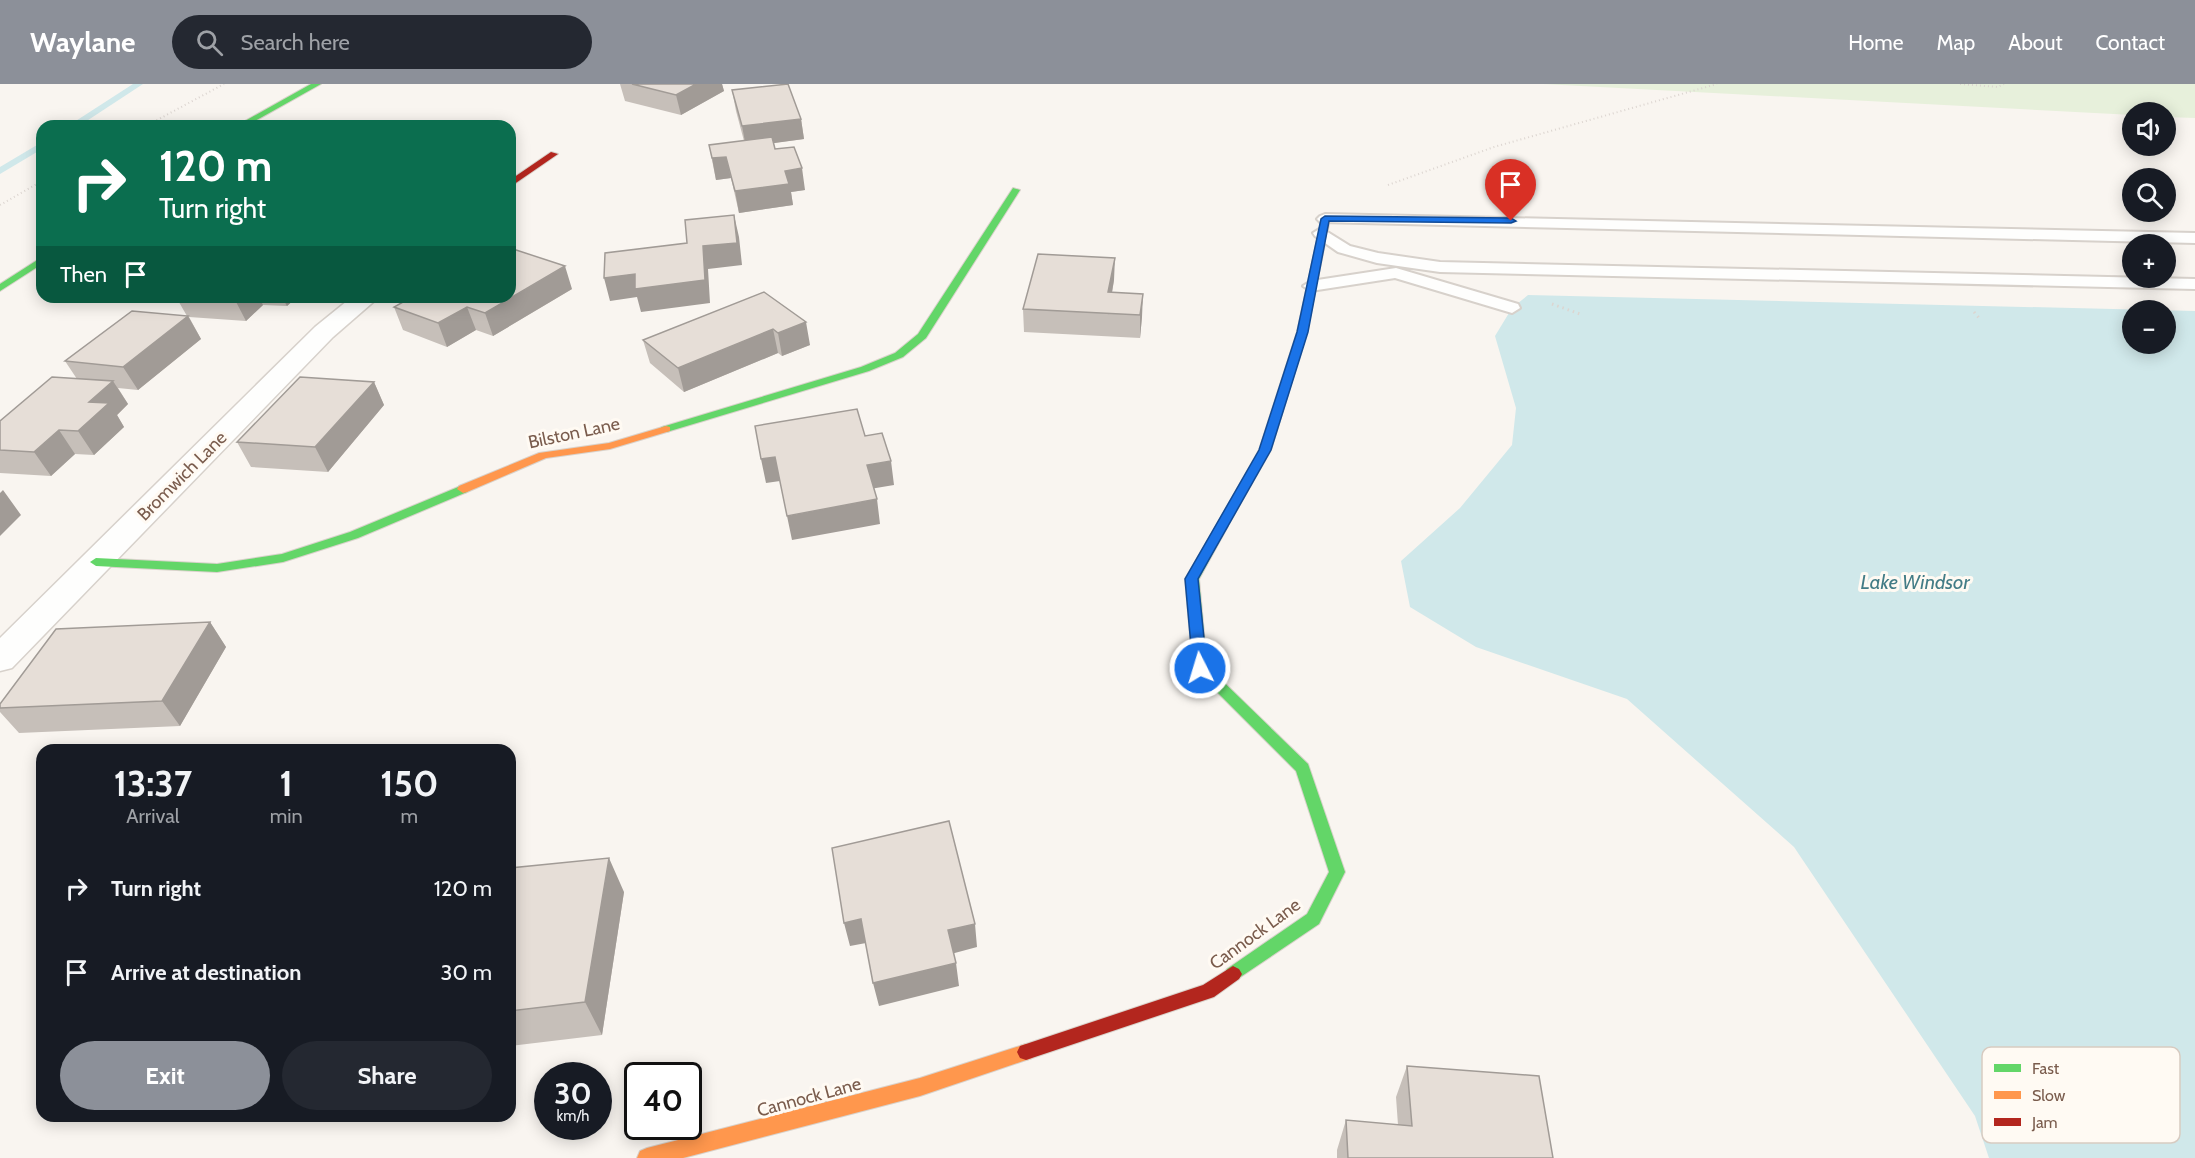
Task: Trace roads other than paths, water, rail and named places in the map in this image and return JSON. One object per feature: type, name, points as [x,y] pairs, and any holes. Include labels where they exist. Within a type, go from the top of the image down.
[{"type":"street","points":[[251,120],[317,84]]},
{"type":"street","points":[[516,180],[554,154]]},
{"type":"street","name":"Bilston Lane","points":[[96,562],[217,568],[283,558],[354,535],[543,455],[610,446],[865,369],[899,355],[922,336],[1016,190]]},
{"type":"street","name":"Cannock Lane","points":[[647,1158],[921,1087],[1208,991],[1313,919],[1337,872],[1303,768],[1200,668],[1192,579],[1265,450],[1302,332],[1323,226]]},
{"type":"street","points":[[0,288],[36,264]]},
{"type":"street","name":"Bromwich Lane","points":[[0,659],[324,332],[360,303]]},
{"type":"lane","points":[[1323,226],[1410,218],[2195,238]]},
{"type":"lane","points":[[1323,226],[1344,249],[1377,258],[1440,267],[2195,284]]},
{"type":"lane","points":[[1311,285],[1396,273],[1512,308]]},
{"type":"water","name":"Lake Windsor","points":[[1528,295],[2122,309],[2122,354],[2176,354],[2176,310],[2195,311],[2195,1158],[1989,1158],[1984,1143],[2180,1143],[2180,1047],[1982,1047],[1982,1137],[1975,1116],[1794,847],[1627,699],[1476,647],[1410,607],[1401,561],[1460,508],[1512,445],[1516,408],[1495,336],[1512,308]]},
{"type":"waterway","points":[[82,120],[139,84]]},
{"type":"waterway","points":[[0,171],[36,149]]}]
